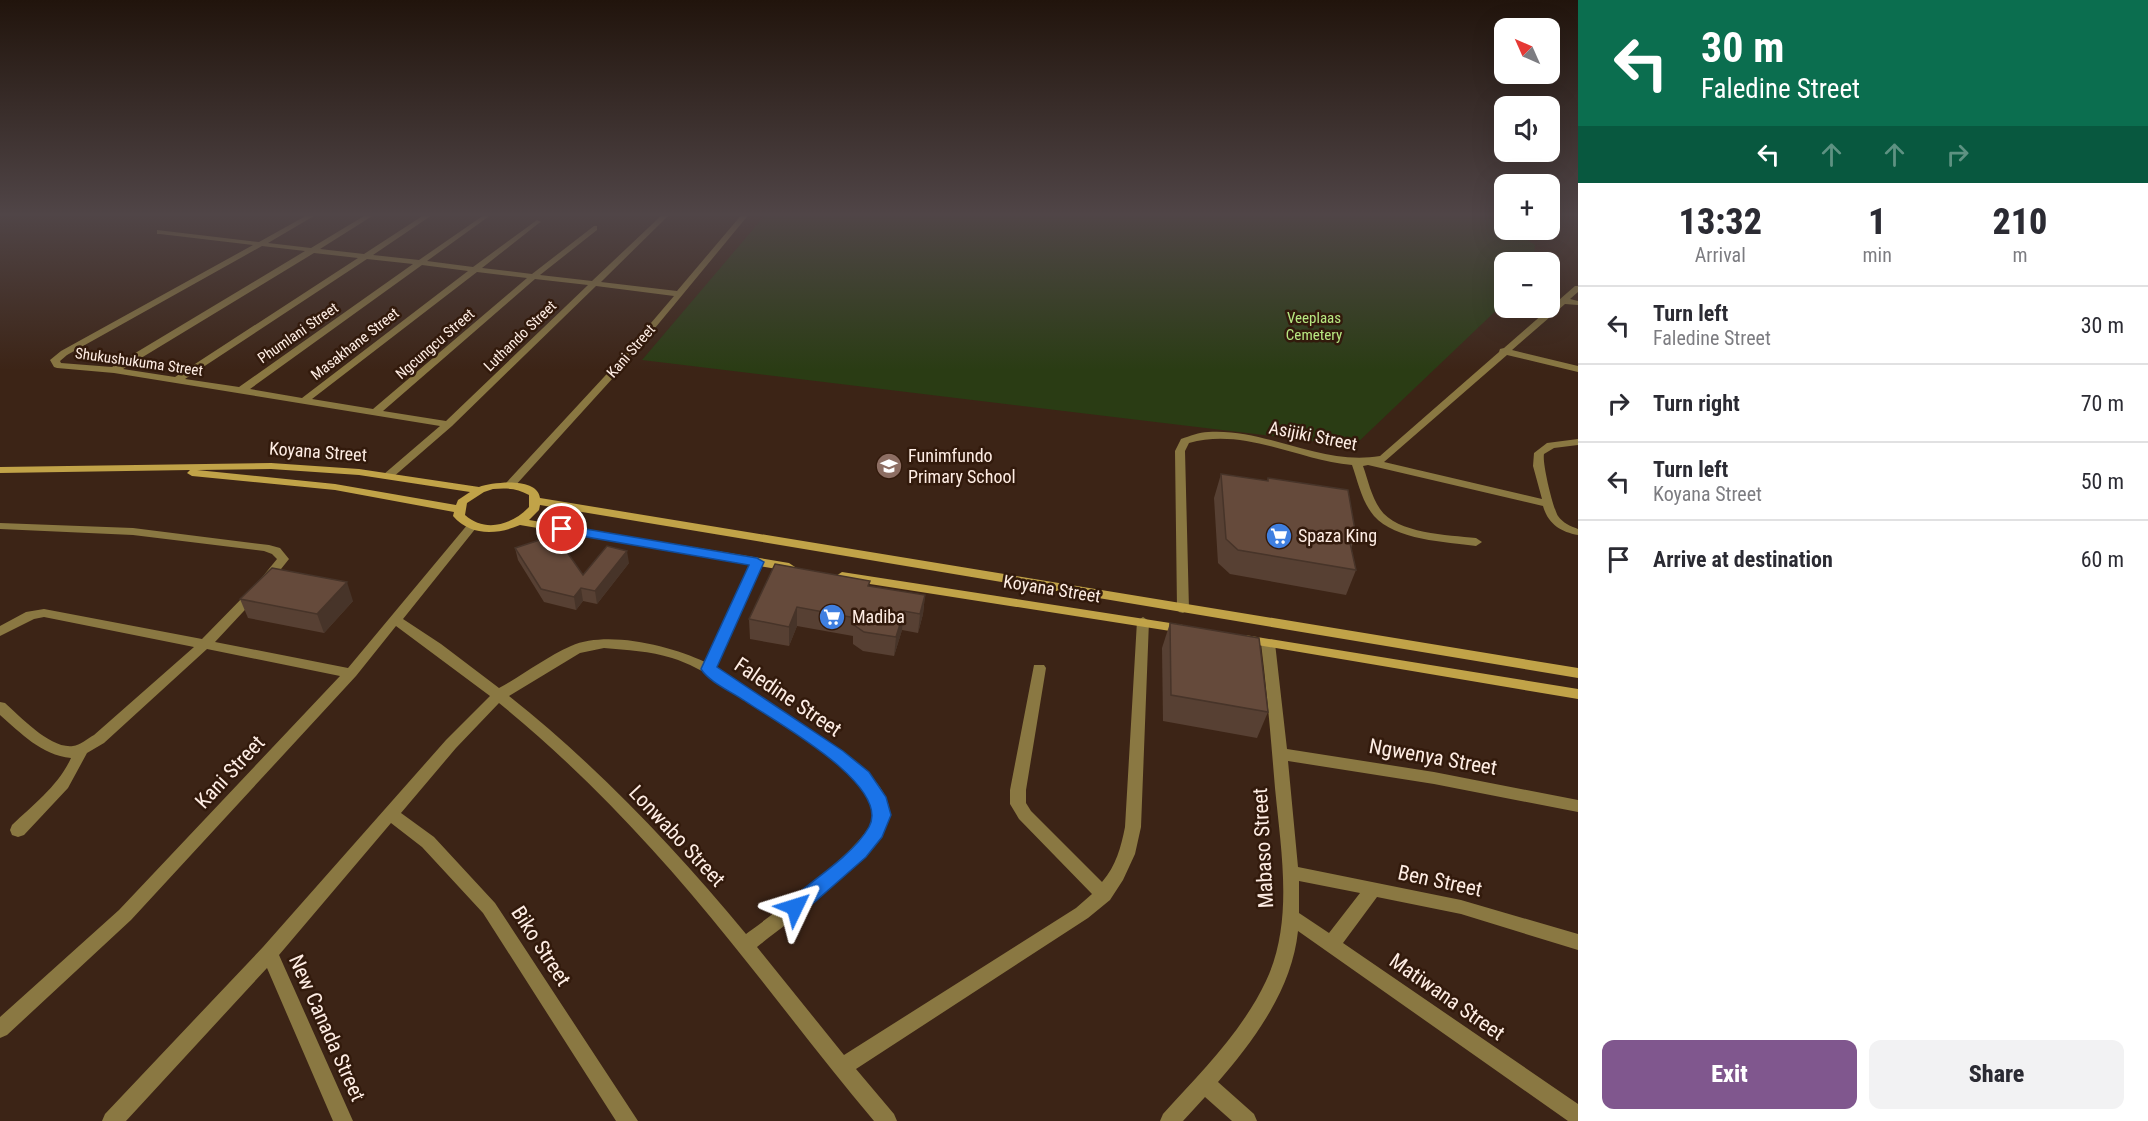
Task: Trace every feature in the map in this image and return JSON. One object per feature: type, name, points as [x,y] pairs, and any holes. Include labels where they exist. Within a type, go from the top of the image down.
[{"type":"main road","name":"Koyana Street","points":[[0,470],[271,466],[388,476],[480,490]]},
{"type":"main road","name":"Koyana Street","points":[[152,469],[335,487],[459,509]]},
{"type":"main road","points":[[510,485],[527,489],[534,494],[537,501],[529,516],[520,522],[496,529],[472,526],[459,516],[459,509],[469,495],[480,490],[510,485]]},
{"type":"main road","name":"Koyana Street","points":[[537,501],[1578,673]]},
{"type":"main road","points":[[520,522],[801,569]]},
{"type":"main road","name":"Koyana Street","points":[[834,575],[1192,630]]},
{"type":"main road","points":[[1236,638],[1578,694]]},
{"type":"street","name":"Shukushukuma Street","points":[[224,265],[55,360],[57,365],[114,370],[448,424]]},
{"type":"street","points":[[114,370],[287,265]]},
{"type":"street","points":[[177,380],[351,265]]},
{"type":"street","name":"Phumlani Street","points":[[242,390],[417,265]]},
{"type":"street","points":[[438,265],[681,294]]},
{"type":"street","name":"Masakhane Street","points":[[305,400],[480,265]]},
{"type":"street","name":"Ngcungcu Street","points":[[377,411],[548,265]]},
{"type":"street","name":"Luthando Street","points":[[388,476],[448,424],[614,265]]},
{"type":"street","name":"Kani Street","points":[[510,485],[704,265]]},
{"type":"street","name":"Asijiki Street","points":[[1184,609],[1180,451],[1185,441],[1203,436],[1227,436],[1356,462],[1383,459],[1503,351],[1578,288]]},
{"type":"street","points":[[1562,301],[1578,303]]},
{"type":"street","points":[[1503,351],[1578,369]]},
{"type":"street","points":[[1576,535],[1549,514],[1547,492],[1538,468],[1539,453],[1551,445],[1578,442]]},
{"type":"street","points":[[1356,462],[1372,505],[1387,522],[1413,532],[1476,542]]},
{"type":"street","points":[[1371,462],[1548,504]]},
{"type":"street","points":[[0,526],[98,527],[160,532],[265,548],[281,554],[280,565],[204,645],[99,739],[81,750],[69,752],[47,744],[0,707]]},
{"type":"street","name":"Kani Street","points":[[0,1029],[125,915],[351,673],[472,526]]},
{"type":"street","points":[[708,669],[757,562]]},
{"type":"street","points":[[0,632],[32,615],[44,613],[351,673]]},
{"type":"street","name":"Lonwabo Street","points":[[396,620],[499,695],[564,752],[650,837],[744,946],[841,1068],[887,1121]]},
{"type":"street","points":[[841,1068],[1082,913],[1104,895],[1119,875],[1128,854],[1133,827],[1143,621]]},
{"type":"street","name":"Mabaso Street","points":[[1170,1121],[1204,1083],[1256,1016],[1275,984],[1285,957],[1290,916],[1290,872],[1268,643]]},
{"type":"street","name":"Faledine Street","points":[[112,1121],[269,953],[392,816],[452,744],[499,695],[576,650],[604,644],[638,646],[676,654],[708,669],[837,755],[863,777],[878,797],[882,815],[876,831],[859,852],[795,907],[744,946]]},
{"type":"street","points":[[1039,668],[1018,790],[1018,804],[1025,815],[1104,895]]},
{"type":"street","points":[[18,830],[67,778],[77,763],[81,750]]},
{"type":"street","name":"Ngwenya Street","points":[[1280,754],[1434,777],[1578,806]]},
{"type":"street","name":"Biko Street","points":[[392,816],[428,842],[489,908],[628,1121]]},
{"type":"street","name":"Ben Street","points":[[1290,872],[1372,891],[1461,907],[1578,942]]},
{"type":"street","points":[[1332,945],[1372,891]]},
{"type":"street","name":"Matiwana Street","points":[[1290,916],[1578,1116]]},
{"type":"street","name":"New Canada Street","points":[[269,953],[343,1121]]},
{"type":"street","points":[[1204,1083],[1246,1121]]},
{"type":"green space","name":"Veeplaas Cemetery","points":[[723,265],[1494,265],[1494,313],[1354,446],[642,360]]},
{"type":"building","name":"Spaza King","points":[[1221,474],[1268,481],[1268,478],[1348,490],[1356,536],[1348,534],[1356,570],[1238,550],[1226,539]]},
{"type":"building","points":[[555,535],[583,575],[607,546],[627,551],[595,591],[581,588],[574,597],[541,589],[515,548]]},
{"type":"building","points":[[775,564],[870,581],[868,586],[925,595],[920,614],[904,611],[896,637],[864,632],[854,625],[856,618],[797,607],[789,627],[749,619]]},
{"type":"building","points":[[272,568],[347,582],[317,614],[240,599]]},
{"type":"building","points":[[1170,623],[1259,638],[1268,712],[1171,695]]},
{"type":"place","name":"Funimfundo Primary School","points":[[889,466]]},
{"type":"place","name":"Spaza King","points":[[1279,536]]},
{"type":"place","name":"Madiba","points":[[832,617]]},
{"type":"route","points":[[562,529],[757,562],[708,669],[837,755],[863,777],[878,797],[882,815],[876,831],[859,852],[795,907]]}]
